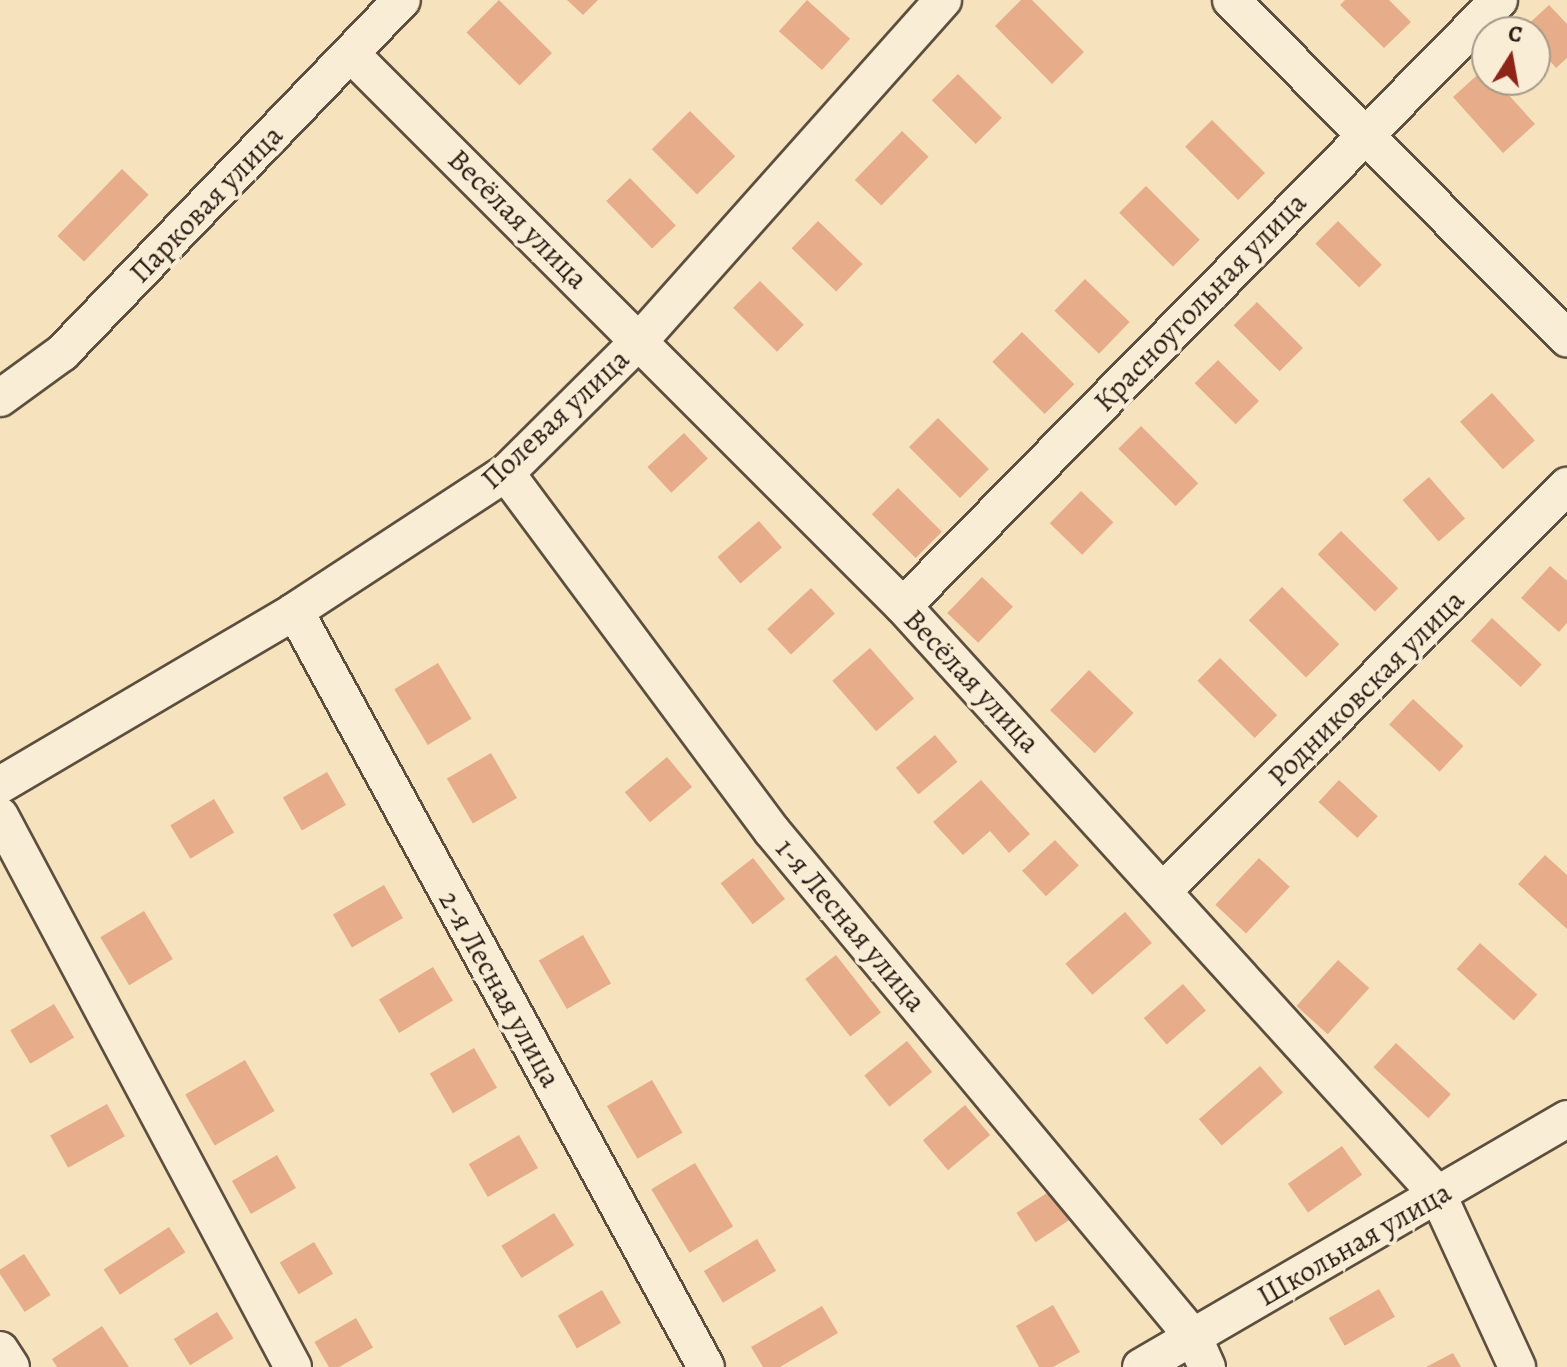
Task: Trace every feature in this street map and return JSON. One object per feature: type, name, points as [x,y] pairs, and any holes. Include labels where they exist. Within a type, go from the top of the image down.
[{"type":"street","name":"Парковая улица","points":[[0,398],[62,353],[402,0]]},
{"type":"street","name":"Полевая улица","points":[[0,785],[295,611],[506,473],[641,339],[943,0]]},
{"type":"street","points":[[1231,0],[1567,338]]},
{"type":"street","name":"Красноугольная улица","points":[[903,606],[1499,0]]},
{"type":"street","name":"Весёлая улица","points":[[351,54],[641,339],[903,606],[1438,1195],[1517,1367]]},
{"type":"street","name":"1-я Лесная улица","points":[[506,473],[772,831],[1200,1352]]},
{"type":"street","name":"Родниковская улица","points":[[1164,890],[1567,486]]},
{"type":"street","name":"2-я Лесная улица","points":[[295,611],[706,1367]]},
{"type":"street","points":[[0,816],[293,1367]]},
{"type":"street","name":"Школьная улица","points":[[1141,1367],[1200,1352],[1438,1195],[1567,1119]]},
{"type":"street","points":[[0,1350],[11,1367]]},
{"type":"building","points":[[499,0],[552,53],[520,86],[466,33]]},
{"type":"building","points":[[567,0],[598,0],[583,15]]},
{"type":"building","points":[[807,0],[850,39],[822,70],[779,31]]},
{"type":"building","points":[[1021,0],[1032,0],[1084,52],[1052,84],[995,26]]},
{"type":"building","points":[[1345,0],[1389,0],[1411,22],[1384,48],[1340,5]]},
{"type":"building","points":[[1549,5],[1567,24],[1567,58],[1556,68],[1551,62],[1551,16],[1537,16]]},
{"type":"building","points":[[958,74],[1002,118],[976,144],[932,100]]},
{"type":"building","points":[[1471,81],[1471,96],[1510,96],[1535,124],[1503,153],[1453,97]]},
{"type":"building","points":[[690,111],[735,156],[697,194],[652,149]]},
{"type":"building","points":[[1212,120],[1265,173],[1238,200],[1185,147]]},
{"type":"building","points":[[902,131],[929,157],[881,206],[855,180]]},
{"type":"building","points":[[122,169],[149,195],[84,262],[57,236]]},
{"type":"building","points":[[630,178],[676,225],[652,248],[606,201]]},
{"type":"building","points":[[1146,186],[1200,240],[1173,267],[1119,213]]},
{"type":"building","points":[[818,221],[863,264],[836,291],[792,248]]},
{"type":"building","points":[[1338,221],[1382,265],[1359,287],[1315,244]]},
{"type":"building","points":[[1085,279],[1130,322],[1099,354],[1054,311]]},
{"type":"building","points":[[760,281],[804,325],[777,352],[733,308]]},
{"type":"building","points":[[1257,302],[1303,348],[1280,371],[1234,325]]},
{"type":"building","points":[[1022,332],[1074,384],[1045,414],[992,362]]},
{"type":"building","points":[[1218,360],[1259,401],[1236,424],[1195,383]]},
{"type":"building","points":[[1492,393],[1535,441],[1503,469],[1460,422]]},
{"type":"building","points":[[938,418],[989,469],[960,498],[909,447]]},
{"type":"building","points":[[1141,426],[1198,483],[1176,506],[1118,449]]},
{"type":"building","points":[[684,433],[708,459],[671,493],[647,467]]},
{"type":"building","points":[[1429,477],[1465,519],[1439,541],[1403,500]]},
{"type":"building","points":[[898,488],[942,532],[916,558],[872,514]]},
{"type":"building","points":[[1081,491],[1113,522],[1082,555],[1050,523]]},
{"type":"building","points":[[759,521],[782,547],[740,583],[717,557]]},
{"type":"building","points":[[1341,531],[1398,588],[1375,612],[1318,554]]},
{"type":"building","points":[[1550,566],[1567,581],[1567,623],[1559,632],[1521,598]]},
{"type":"building","points":[[982,577],[1013,607],[978,643],[947,613]]},
{"type":"building","points":[[1282,587],[1339,644],[1306,678],[1249,620]]},
{"type":"building","points":[[811,588],[835,614],[791,655],[767,629]]},
{"type":"building","points":[[1492,618],[1542,664],[1521,687],[1471,641]]},
{"type":"building","points":[[870,648],[914,699],[876,731],[832,681]]},
{"type":"building","points":[[1220,658],[1277,715],[1255,738],[1197,681]]},
{"type":"building","points":[[438,663],[471,719],[428,745],[394,689]]},
{"type":"building","points":[[1089,670],[1134,713],[1095,753],[1050,710]]},
{"type":"building","points":[[1413,699],[1463,746],[1440,772],[1389,725]]},
{"type":"building","points":[[935,735],[957,762],[918,795],[896,768]]},
{"type":"building","points":[[491,753],[517,798],[473,824],[447,779]]},
{"type":"building","points":[[667,757],[692,787],[650,822],[625,792]]},
{"type":"building","points":[[327,772],[346,805],[302,830],[283,798]]},
{"type":"building","points":[[981,780],[1030,834],[1009,853],[990,831],[963,855],[933,822]]},
{"type":"building","points":[[1339,780],[1378,816],[1357,838],[1319,802]]},
{"type":"building","points":[[214,799],[234,832],[190,859],[170,825]]},
{"type":"building","points":[[1055,840],[1079,866],[1046,896],[1022,871]]},
{"type":"building","points":[[1545,855],[1567,875],[1567,929],[1518,884]]},
{"type":"building","points":[[753,858],[785,899],[753,924],[721,883]]},
{"type":"building","points":[[1259,858],[1290,887],[1246,933],[1215,905]]},
{"type":"building","points":[[384,885],[403,918],[352,947],[333,914]]},
{"type":"building","points":[[144,911],[173,959],[129,985],[100,937]]},
{"type":"building","points":[[1125,912],[1152,943],[1092,995],[1065,964]]},
{"type":"building","points":[[583,935],[611,983],[567,1009],[539,960]]},
{"type":"building","points":[[1480,943],[1537,995],[1514,1021],[1457,969]]},
{"type":"building","points":[[836,955],[881,1013],[850,1037],[805,979]]},
{"type":"building","points":[[1338,960],[1369,988],[1328,1034],[1297,1006]]},
{"type":"building","points":[[433,967],[453,1000],[399,1033],[379,999]]},
{"type":"building","points":[[1183,984],[1206,1010],[1167,1045],[1144,1018]]},
{"type":"building","points":[[54,1004],[74,1037],[30,1064],[10,1030]]},
{"type":"building","points":[[907,1041],[932,1072],[889,1107],[864,1076]]},
{"type":"building","points":[[1396,1043],[1451,1094],[1428,1118],[1373,1067]]},
{"type":"building","points":[[474,1048],[497,1088],[453,1113],[430,1074]]},
{"type":"building","points":[[245,1060],[274,1111],[215,1146],[185,1094]]},
{"type":"building","points":[[1260,1066],[1283,1092],[1222,1146],[1199,1119]]},
{"type":"building","points":[[652,1080],[682,1133],[637,1159],[607,1106]]},
{"type":"building","points":[[107,1104],[125,1136],[68,1168],[50,1136]]},
{"type":"building","points":[[965,1105],[990,1135],[948,1170],[923,1140]]},
{"type":"building","points":[[519,1135],[538,1168],[488,1197],[469,1164]]},
{"type":"building","points":[[1342,1146],[1362,1175],[1308,1213],[1288,1184]]},
{"type":"building","points":[[277,1155],[296,1188],[251,1214],[232,1181]]},
{"type":"building","points":[[695,1163],[733,1226],[689,1253],[651,1189]]},
{"type":"building","points":[[1050,1191],[1069,1220],[1036,1242],[1016,1213]]},
{"type":"building","points":[[554,1213],[574,1245],[522,1278],[501,1246]]},
{"type":"building","points":[[169,1227],[185,1252],[120,1295],[104,1269]]},
{"type":"building","points":[[757,1239],[776,1271],[723,1303],[704,1271]]},
{"type":"building","points":[[314,1242],[333,1274],[299,1294],[280,1263]]},
{"type":"building","points":[[24,1254],[51,1295],[25,1312],[0,1274],[0,1270]]},
{"type":"building","points":[[1379,1289],[1395,1317],[1345,1346],[1329,1318]]},
{"type":"building","points":[[602,1290],[621,1323],[577,1348],[558,1316]]},
{"type":"building","points":[[1053,1305],[1080,1352],[1053,1367],[1039,1367],[1016,1326]]},
{"type":"building","points":[[822,1306],[838,1333],[780,1367],[763,1367],[751,1347]]},
{"type":"building","points":[[217,1312],[233,1338],[190,1365],[174,1339]]},
{"type":"building","points":[[356,1318],[373,1347],[339,1367],[329,1367],[314,1342]]},
{"type":"building","points":[[102,1326],[129,1367],[57,1367],[52,1359]]},
{"type":"building","points":[[1453,1353],[1461,1367],[1426,1367]]}]
